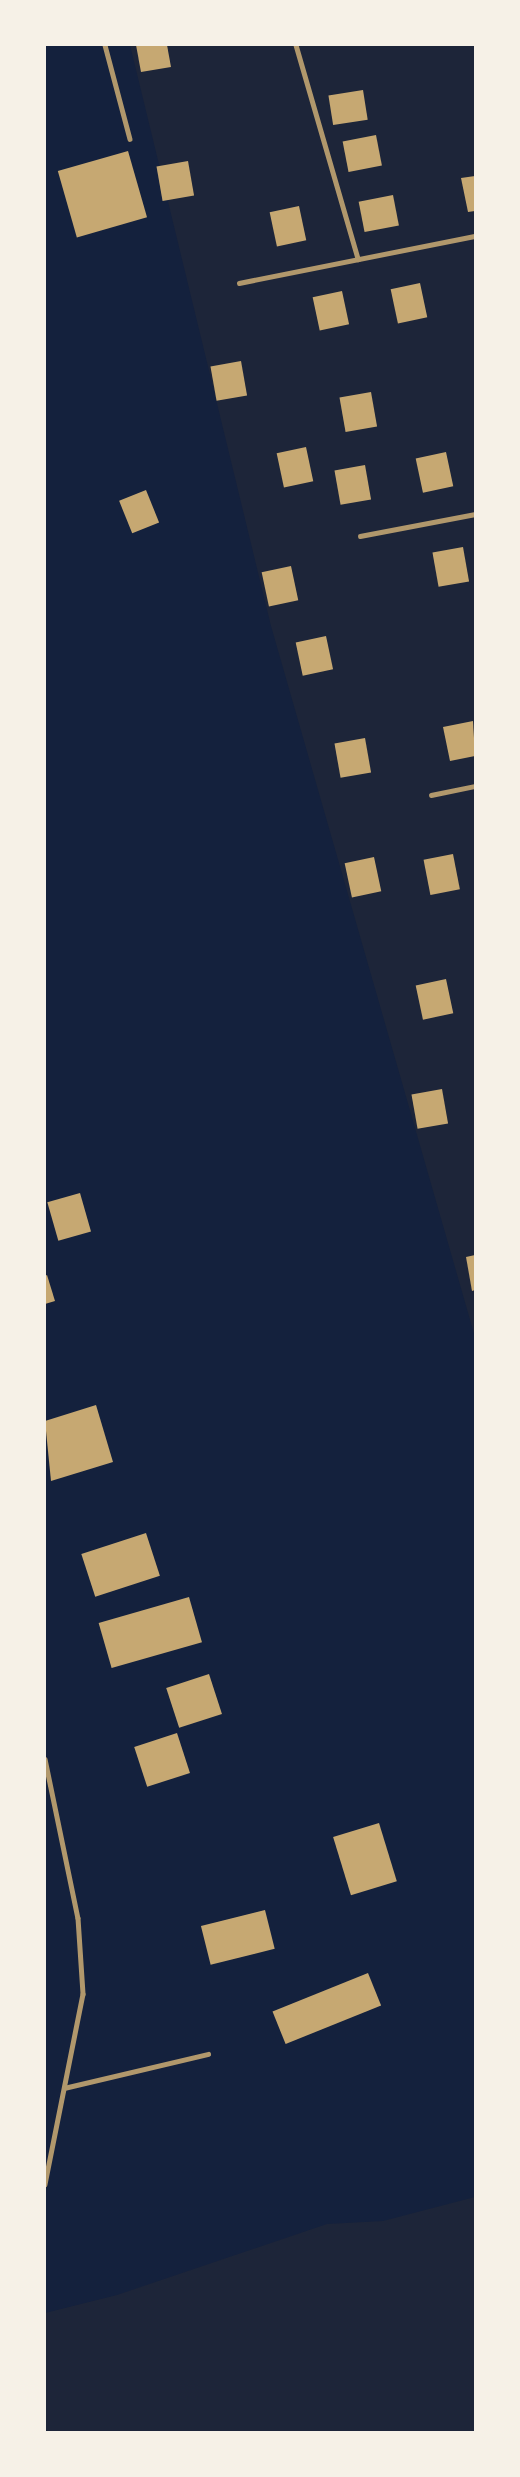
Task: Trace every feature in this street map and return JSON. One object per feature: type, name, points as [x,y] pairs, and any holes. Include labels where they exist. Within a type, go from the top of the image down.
[{"type":"lane","points":[[105,45],[130,139]]},
{"type":"lane","points":[[296,45],[358,259]]},
{"type":"lane","points":[[239,283],[475,236]]},
{"type":"lane","points":[[360,536],[475,514]]},
{"type":"lane","points":[[431,795],[475,786]]},
{"type":"lane","points":[[45,1759],[78,1918],[83,1994],[45,2184]]},
{"type":"lane","points":[[64,2088],[208,2054]]},
{"type":"shaded area","points":[[130,45],[475,45],[475,1337],[271,626]]},
{"type":"shaded area","points":[[475,2197],[475,2432],[45,2432],[45,2313],[117,2295],[327,2224],[383,2221]]},
{"type":"building","points":[[136,45],[167,45],[171,67],[141,72]]},
{"type":"building","points":[[363,90],[368,120],[333,125],[328,95]]},
{"type":"building","points":[[376,135],[382,165],[349,172],[343,141]]},
{"type":"building","points":[[128,151],[147,217],[77,237],[58,171]]},
{"type":"building","points":[[188,161],[194,195],[163,201],[156,167]]},
{"type":"building","points":[[475,176],[475,211],[468,212],[461,178]]},
{"type":"building","points":[[393,195],[399,225],[365,232],[359,202]]},
{"type":"building","points":[[299,206],[306,240],[277,246],[270,212]]},
{"type":"building","points":[[420,283],[427,317],[398,323],[391,289]]},
{"type":"building","points":[[342,291],[349,324],[320,330],[313,297]]},
{"type":"building","points":[[241,361],[247,395],[217,401],[210,366]]},
{"type":"building","points":[[371,392],[377,426],[346,432],[339,398]]},
{"type":"building","points":[[306,447],[313,481],[284,487],[277,453]]},
{"type":"building","points":[[446,452],[453,486],[423,493],[416,458]]},
{"type":"building","points":[[365,465],[371,499],[341,505],[334,470]]},
{"type":"building","points":[[146,490],[159,522],[132,533],[119,501]]},
{"type":"building","points":[[463,547],[469,581],[439,587],[432,552]]},
{"type":"building","points":[[291,566],[298,600],[269,606],[262,572]]},
{"type":"building","points":[[326,636],[333,669],[303,676],[296,642]]},
{"type":"building","points":[[473,721],[475,756],[450,761],[443,727]]},
{"type":"building","points":[[365,738],[371,772],[341,778],[334,743]]},
{"type":"building","points":[[453,854],[460,889],[430,895],[424,860]]},
{"type":"building","points":[[374,857],[381,891],[352,897],[345,863]]},
{"type":"building","points":[[446,979],[453,1013],[423,1020],[416,985]]},
{"type":"building","points":[[442,1089],[448,1123],[418,1129],[411,1094]]},
{"type":"building","points":[[80,1193],[91,1231],[58,1241],[47,1202]]},
{"type":"building","points":[[475,1255],[475,1290],[472,1291],[466,1257]]},
{"type":"building","points":[[47,1275],[55,1301],[45,1304],[45,1276]]},
{"type":"building","points":[[96,1405],[113,1462],[51,1481],[45,1421]]},
{"type":"building","points":[[146,1533],[160,1576],[95,1597],[81,1554]]},
{"type":"building","points":[[189,1597],[202,1642],[112,1668],[99,1623]]},
{"type":"building","points":[[209,1674],[222,1714],[179,1728],[166,1688]]},
{"type":"building","points":[[177,1733],[190,1773],[147,1787],[134,1747]]},
{"type":"building","points":[[379,1823],[397,1881],[351,1895],[333,1837]]},
{"type":"building","points":[[265,1910],[275,1949],[211,1965],[201,1926]]},
{"type":"building","points":[[368,1973],[381,2005],[286,2044],[273,2012]]}]
